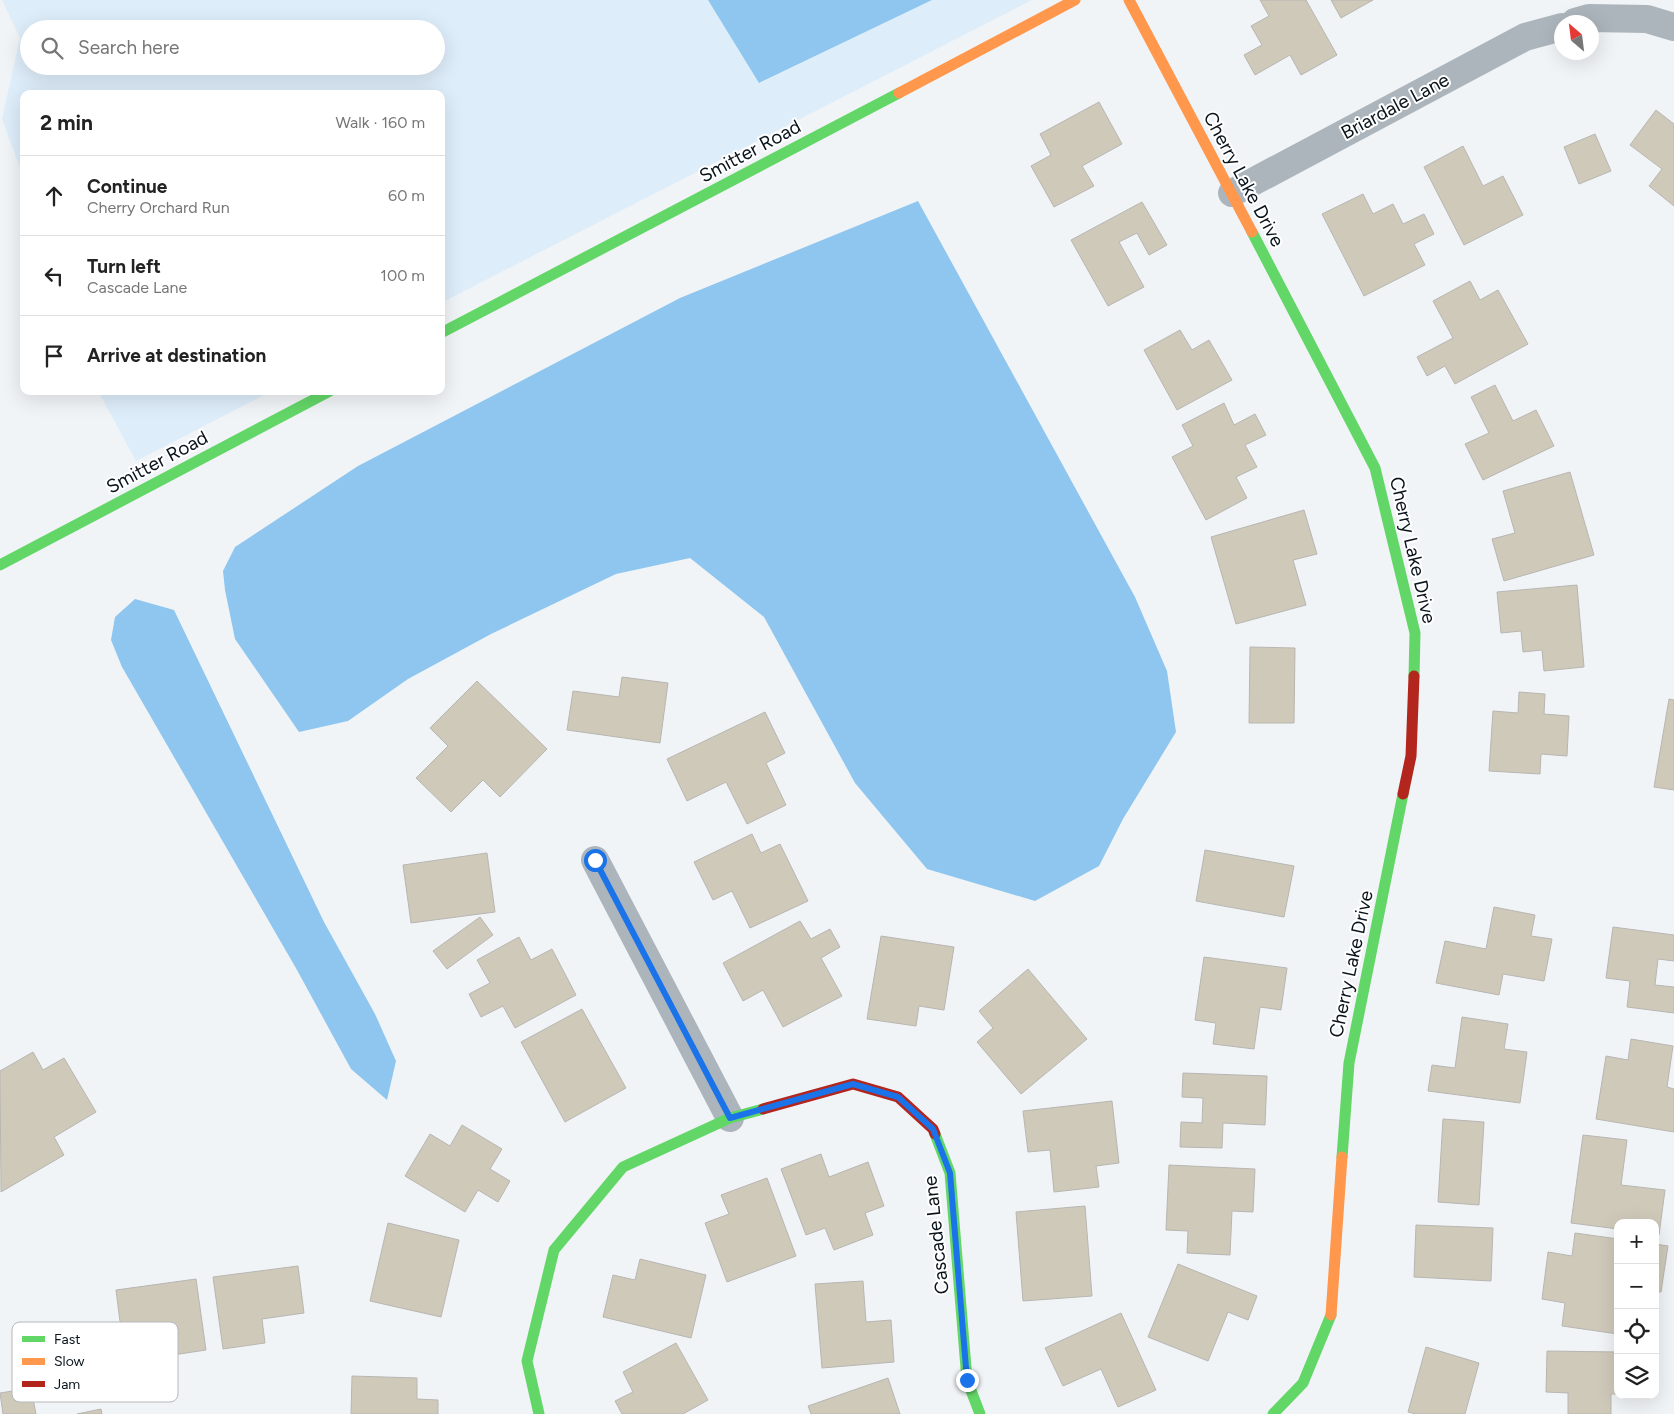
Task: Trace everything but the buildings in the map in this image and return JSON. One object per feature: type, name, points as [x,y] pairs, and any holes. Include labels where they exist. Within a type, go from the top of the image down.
[{"type":"street","name":"Smitter Road","points":[[445,331],[1075,0]]},
{"type":"street","name":"Cherry Lake Drive","points":[[1129,0],[1375,468],[1415,633],[1412,756],[1349,1063],[1331,1317],[1303,1383],[1273,1414]]},
{"type":"street","points":[[1599,18],[1647,19],[1674,27]]},
{"type":"street","name":"Briardale Lane","points":[[1232,193],[1525,38],[1554,29]]},
{"type":"street","name":"Smitter Road","points":[[2,561],[322,395]]},
{"type":"street","points":[[595,860],[730,1118]]},
{"type":"street","name":"Cascade Lane","points":[[539,1414],[527,1361],[554,1250],[623,1167],[730,1118],[853,1084],[898,1097],[933,1129],[950,1173],[967,1380],[980,1414]]},
{"type":"shaded area","points":[[2,0],[708,0],[760,83],[932,0],[1032,0],[445,301],[445,90],[20,90],[20,168],[2,119],[20,38]]},
{"type":"shaded area","points":[[100,395],[264,395],[136,461]]},
{"type":"water","points":[[708,0],[932,0],[759,83]]},
{"type":"water","points":[[918,201],[1135,597],[1167,671],[1176,732],[1123,819],[1099,866],[1035,901],[927,869],[855,783],[764,617],[690,558],[616,574],[491,634],[408,679],[348,721],[299,732],[235,639],[223,571],[235,547],[358,466],[680,298]]},
{"type":"water","points":[[135,599],[174,610],[324,922],[375,1014],[396,1061],[387,1100],[351,1069],[297,970],[122,667],[111,640],[115,617]]},
{"type":"traffic: fast","points":[[445,331],[899,93]]},
{"type":"traffic: fast","points":[[1252,232],[1375,468],[1415,633],[1414,676]]},
{"type":"traffic: fast","points":[[0,565],[322,395]]},
{"type":"traffic: fast","points":[[1342,1157],[1349,1063],[1403,794]]},
{"type":"traffic: fast","points":[[539,1414],[527,1361],[554,1250],[623,1167],[730,1118],[763,1109]]},
{"type":"traffic: fast","points":[[935,1134],[950,1173],[967,1380],[980,1414]]},
{"type":"traffic: fast","points":[[1273,1414],[1303,1383],[1331,1315]]},
{"type":"traffic: slow","points":[[899,93],[1075,0]]},
{"type":"traffic: slow","points":[[1129,0],[1252,232]]},
{"type":"traffic: slow","points":[[1331,1315],[1342,1157]]},
{"type":"traffic: jam","points":[[1403,794],[1411,756],[1414,676]]},
{"type":"traffic: jam","points":[[763,1109],[853,1084],[898,1097],[933,1129],[935,1134]]},
{"type":"route","points":[[595,860],[730,1118],[853,1084],[898,1097],[933,1129],[950,1173],[967,1380]]}]
